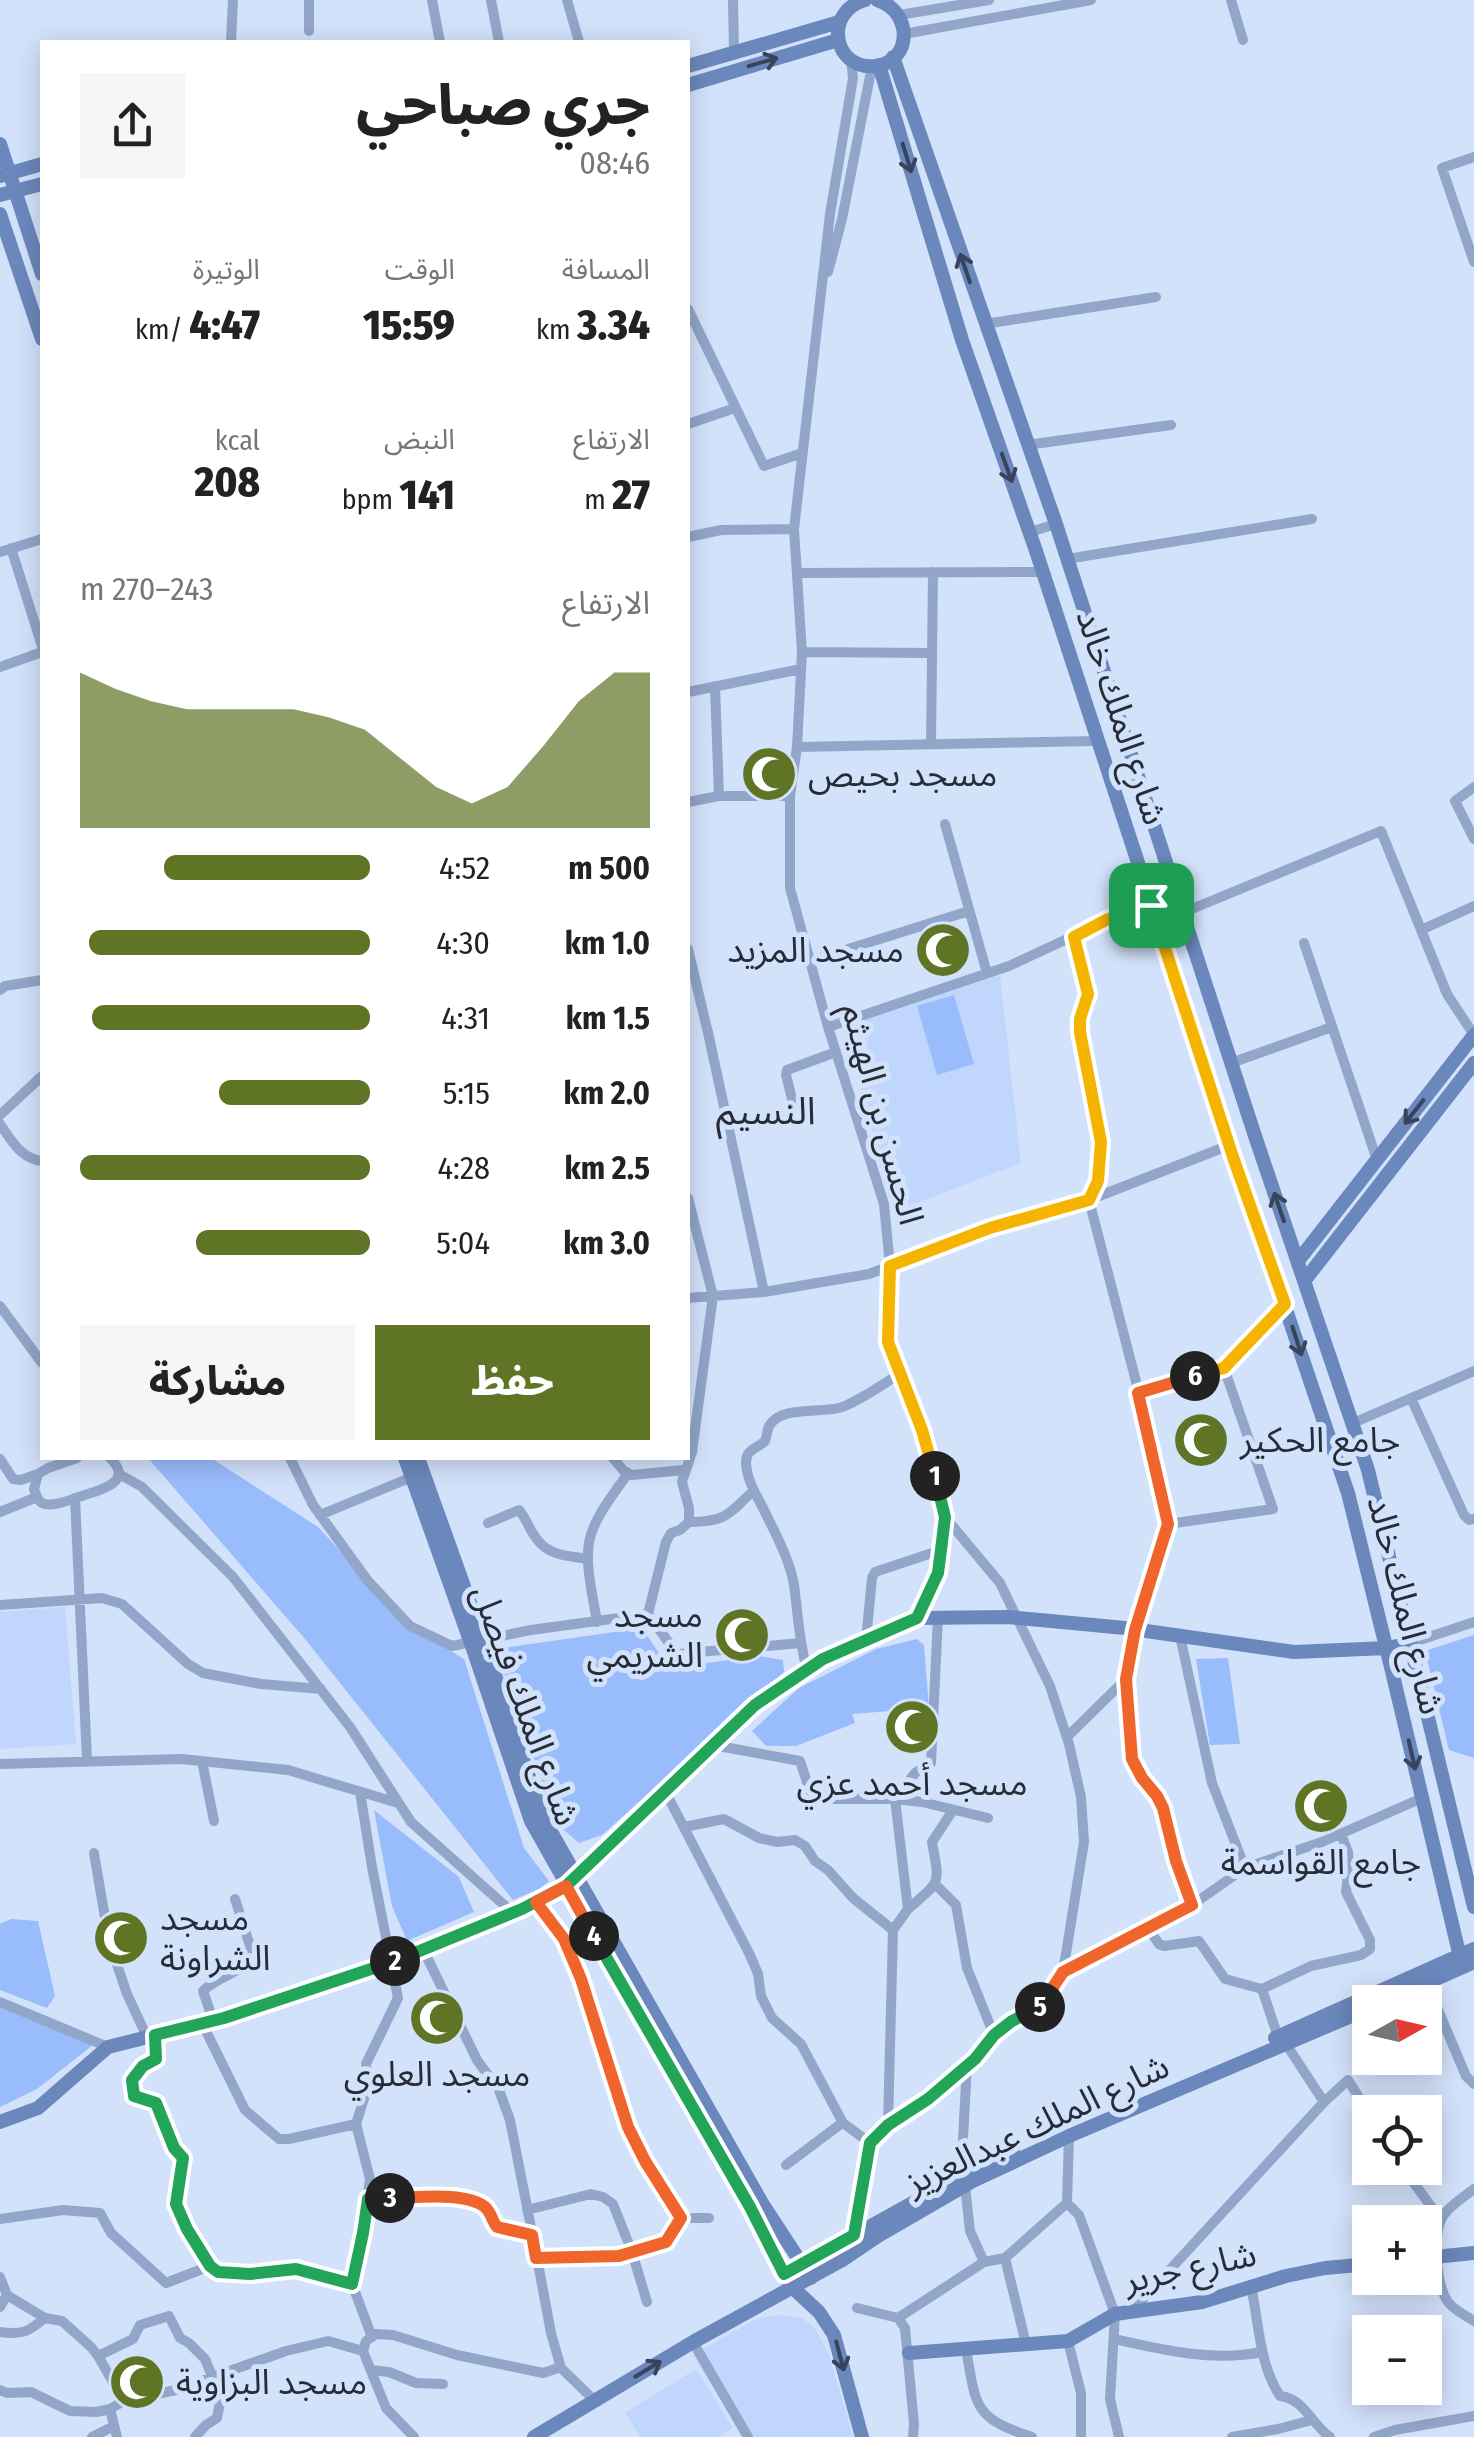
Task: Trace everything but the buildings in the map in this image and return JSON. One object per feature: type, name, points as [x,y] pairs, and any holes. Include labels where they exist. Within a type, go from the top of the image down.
[{"type":"street","points":[[231,40],[233,0]]},
{"type":"street","points":[[308,0],[309,31]]},
{"type":"street","points":[[432,0],[440,40]]},
{"type":"street","points":[[492,0],[499,40]]},
{"type":"street","points":[[567,0],[578,40]]},
{"type":"street","points":[[732,0],[734,50]]},
{"type":"street","points":[[865,0],[849,8],[839,22],[838,40],[850,59],[875,66],[893,58],[904,34],[899,15],[882,1]]},
{"type":"street","points":[[899,15],[990,0]]},
{"type":"street","points":[[904,34],[1091,0]]},
{"type":"street","points":[[1231,0],[1243,40]]},
{"type":"street","points":[[690,65],[839,22]]},
{"type":"street","points":[[690,85],[838,40]]},
{"type":"street","name":"شارع الملك خالد","points":[[893,58],[1056,524],[1368,1470],[1474,1907]]},
{"type":"street","name":"الحسن بن الهيثم","points":[[850,59],[853,78],[830,214],[794,529],[802,652],[790,796],[790,888],[828,1027],[884,1204],[890,1266],[888,1342],[922,1430],[945,1517],[938,1573],[917,1618]]},
{"type":"street","name":"شارع الملك خالد","points":[[875,66],[962,340],[1030,532],[1348,1492],[1466,1962]]},
{"type":"street","name":"الحسن بن الهيثم","points":[[817,317],[875,66]]},
{"type":"street","points":[[0,144],[7,193],[40,265]]},
{"type":"street","points":[[1474,157],[1442,168],[1474,262]]},
{"type":"street","points":[[4,175],[40,165]]},
{"type":"street","points":[[7,193],[40,185]]},
{"type":"street","points":[[0,214],[40,334]]},
{"type":"street","points":[[985,324],[1156,297]]},
{"type":"street","points":[[693,333],[764,466],[802,452]]},
{"type":"street","points":[[690,423],[735,408]]},
{"type":"street","points":[[1027,445],[1171,425]]},
{"type":"street","points":[[1067,559],[1312,519]]},
{"type":"street","points":[[1030,532],[1056,524]]},
{"type":"street","points":[[690,537],[722,530],[794,529]]},
{"type":"street","points":[[40,540],[6,550],[40,644]]},
{"type":"street","points":[[931,744],[933,572]]},
{"type":"street","points":[[797,573],[1043,572]]},
{"type":"street","points":[[0,667],[40,650]]},
{"type":"street","points":[[802,652],[932,653]]},
{"type":"street","points":[[690,692],[801,669]]},
{"type":"street","points":[[715,686],[719,796]]},
{"type":"street","points":[[797,747],[1097,741]]},
{"type":"street","points":[[1474,788],[1455,802],[1474,839]]},
{"type":"street","points":[[690,802],[719,796],[790,796]]},
{"type":"street","points":[[945,824],[987,973]]},
{"type":"street","points":[[1182,914],[1381,831],[1447,994],[1474,1035],[1298,1261]]},
{"type":"street","points":[[828,1027],[987,973],[1106,920],[1151,905]]},
{"type":"street","points":[[1421,930],[1474,906]]},
{"type":"street","points":[[810,961],[970,911]]},
{"type":"street","points":[[1074,937],[1088,994],[1080,1032],[1101,1142],[1098,1181],[1089,1200],[1168,1524],[1135,1630],[1126,1679],[1132,1759],[1163,1808],[1192,1905]]},
{"type":"street","points":[[1304,944],[1377,1160]]},
{"type":"street","points":[[690,958],[764,1292]]},
{"type":"street","points":[[0,990],[40,980]]},
{"type":"street","points":[[1231,1063],[1332,1026]]},
{"type":"street","points":[[794,1107],[787,1070],[836,1052]]},
{"type":"street","points":[[1305,1280],[1474,1062]]},
{"type":"street","points":[[0,1114],[40,1078]]},
{"type":"street","points":[[0,1124],[24,1155],[40,1160]]},
{"type":"street","points":[[690,1298],[764,1292],[870,1274],[990,1228],[1089,1200],[1230,1144]]},
{"type":"street","points":[[690,1206],[713,1296],[690,1456]]},
{"type":"street","points":[[1138,1393],[1224,1368],[1285,1304]]},
{"type":"street","points":[[0,1306],[40,1359]]},
{"type":"street","points":[[1168,1524],[1273,1508],[1224,1368]]},
{"type":"street","points":[[1353,1424],[1474,1371]]},
{"type":"street","points":[[807,1670],[794,1582],[747,1473],[746,1458],[750,1450],[765,1442],[770,1425],[776,1420],[793,1412],[844,1407],[901,1374]]},
{"type":"street","points":[[1410,1398],[1464,1515],[1474,1519]]},
{"type":"street","points":[[0,1458],[13,1479],[22,1480],[70,1460]]},
{"type":"street","points":[[38,1474],[36,1497],[42,1503],[52,1504],[116,1482],[119,1474],[112,1460]]},
{"type":"street","points":[[291,1460],[312,1506],[368,1580],[410,1626],[452,1646],[648,1614]]},
{"type":"street","name":"شارع الملك فيصل","points":[[406,1460],[477,1641],[531,1821],[570,1882],[784,2274],[834,2334],[862,2437]]},
{"type":"street","points":[[419,1460],[477,1641]]},
{"type":"street","points":[[615,1460],[632,1475],[684,1470]]},
{"type":"street","points":[[688,1460],[682,1482],[689,1522]]},
{"type":"street","points":[[597,1622],[588,1559],[590,1539],[600,1515],[628,1473]]},
{"type":"street","points":[[119,1474],[142,1487],[234,1577],[350,1727],[411,1822],[513,1912]]},
{"type":"street","points":[[320,1515],[412,1477]]},
{"type":"street","points":[[754,1490],[728,1515],[718,1520],[689,1522],[671,1533],[648,1614],[677,1654],[800,1643]]},
{"type":"street","points":[[0,1512],[36,1497]]},
{"type":"street","points":[[76,1498],[87,1760]]},
{"type":"street","points":[[488,1523],[519,1510],[545,1548],[588,1559]]},
{"type":"street","points":[[854,2235],[870,2143],[967,2066],[994,2035],[1042,2006],[1063,1972],[1084,1842],[1081,1796],[1050,1686],[1000,1583],[945,1517]]},
{"type":"street","points":[[866,1640],[875,1572],[941,1550]]},
{"type":"street","points":[[0,1605],[102,1598],[122,1604],[188,1664],[204,1673],[261,1684],[321,1689]]},
{"type":"street","points":[[0,2122],[38,2108],[108,2047],[207,2022],[424,1951],[536,1902],[570,1882],[755,1705],[823,1659],[917,1618],[1017,1618],[1294,1652],[1387,1648],[1474,1622]]},
{"type":"street","points":[[908,1909],[894,1798],[915,1773],[931,1763],[938,1618]]},
{"type":"street","points":[[1180,1636],[1212,1782],[1245,1868]]},
{"type":"street","points":[[1067,1736],[1126,1679]]},
{"type":"street","points":[[713,1745],[800,1761],[810,1791],[830,1798],[894,1798],[988,1818]]},
{"type":"street","points":[[0,1764],[182,1759],[288,1770],[399,1803]]},
{"type":"street","points":[[202,1761],[214,1821]]},
{"type":"street","points":[[665,1791],[750,1955],[761,1996],[772,2018],[801,2044],[842,2123],[870,2143]]},
{"type":"street","points":[[360,1792],[398,1998],[366,2064],[369,2083],[356,2124],[370,2179],[352,2284],[372,2337]]},
{"type":"street","points":[[1063,1972],[1192,1905],[1245,1868],[1340,1834],[1422,1798]]},
{"type":"street","points":[[888,2125],[893,1930],[908,1909],[936,1885],[938,1874],[932,1842],[952,1810]]},
{"type":"street","points":[[684,1828],[724,1819],[759,1838],[795,1840],[893,1930]]},
{"type":"street","points":[[1148,1928],[1164,1946],[1199,1941],[1224,1978],[1262,1990],[1312,1966],[1361,1955],[1370,1949],[1370,1940],[1346,1892],[1348,1852],[1340,1834]]},
{"type":"street","points":[[94,1853],[109,1941],[127,1994],[151,2036],[156,2059],[143,2066],[132,2080],[134,2096],[156,2103],[174,2148],[183,2158],[176,2204],[187,2229],[218,2272],[250,2274],[296,2269],[352,2284]]},
{"type":"street","points":[[570,1882],[811,2278]]},
{"type":"street","points":[[936,1885],[956,1905],[967,1968],[994,2035]]},
{"type":"street","points":[[235,1899],[252,1955],[249,1962],[205,1988],[203,1994],[207,2022],[245,2110],[280,2138],[289,2140],[356,2124]]},
{"type":"street","points":[[536,1902],[564,1939],[581,1979],[628,2127],[681,2218]]},
{"type":"street","name":"شارع الملك عبدالعزيز","points":[[1427,1984],[1466,1962],[1474,1949]]},
{"type":"street","points":[[424,1951],[510,2120],[561,2367],[595,2401]]},
{"type":"street","name":"شارع الملك عبدالعزيز","points":[[784,2274],[963,2181],[1466,1962]]},
{"type":"street","points":[[1427,1984],[1466,2076],[1474,2084]]},
{"type":"street","points":[[1262,1990],[1282,2041],[1324,2102]]},
{"type":"street","points":[[0,2002],[108,2047]]},
{"type":"street","name":"شارع الملك عبدالعزيز","points":[[534,2437],[811,2278],[963,2181],[1282,2041],[1352,2015]]},
{"type":"street","points":[[967,2066],[963,2181],[970,2231],[984,2262]]},
{"type":"street","points":[[1119,2437],[1110,2398],[1114,2339],[1123,2313],[1348,2080],[1357,2095]]},
{"type":"street","points":[[786,2165],[842,2123]]},
{"type":"street","points":[[898,2318],[984,2262],[1005,2258],[1067,2203],[1070,2136]]},
{"type":"street","points":[[1442,2218],[1474,2189]]},
{"type":"street","points":[[527,2210],[591,2194],[603,2197],[612,2204],[632,2252],[646,2302]]},
{"type":"street","points":[[368,2199],[471,2200],[486,2208],[497,2227],[532,2235]]},
{"type":"street","points":[[1067,2203],[1080,2214],[1123,2313]]},
{"type":"street","points":[[0,2219],[63,2210],[100,2213],[111,2233],[166,2283],[210,2266]]},
{"type":"street","points":[[681,2218],[709,2218]]},
{"type":"street","points":[[536,2258],[619,2256],[666,2242],[681,2218]]},
{"type":"street","points":[[1442,2257],[1474,2253]]},
{"type":"street","points":[[1005,2258],[1026,2344]]},
{"type":"street","name":"شارع جرير","points":[[908,2353],[1068,2341],[1123,2313],[1202,2302],[1325,2268],[1352,2266]]},
{"type":"street","points":[[0,2278],[7,2295],[45,2318],[62,2321],[98,2356],[124,2401]]},
{"type":"street","points":[[1251,2286],[1266,2368],[1280,2396],[1299,2402],[1330,2437]]},
{"type":"street","points":[[1442,2289],[1450,2305],[1474,2321]]},
{"type":"street","points":[[0,2307],[7,2295]]},
{"type":"street","points":[[856,2308],[898,2318],[905,2328],[912,2437]]},
{"type":"street","points":[[98,2356],[133,2338],[140,2325],[168,2316],[180,2338],[205,2359],[213,2378]]},
{"type":"street","points":[[0,2332],[29,2331],[45,2318]]},
{"type":"street","points":[[414,2437],[386,2408],[371,2370],[364,2351],[366,2340],[376,2334],[544,2373],[561,2367]]},
{"type":"street","points":[[1114,2339],[1194,2354],[1233,2356],[1262,2352]]},
{"type":"street","points":[[0,2390],[31,2392],[70,2411],[96,2412],[213,2378],[286,2350],[328,2341],[364,2351]]},
{"type":"street","points":[[1068,2341],[1081,2393],[1082,2437]]},
{"type":"street","points":[[694,2342],[748,2437]]},
{"type":"street","points":[[966,2348],[973,2388],[987,2417],[1002,2428],[1032,2437]]},
{"type":"street","points":[[371,2370],[389,2372],[416,2383],[443,2384]]},
{"type":"street","points":[[196,2437],[216,2418],[226,2373]]},
{"type":"street","points":[[92,2437],[115,2432],[110,2409]]},
{"type":"street","points":[[1374,2437],[1474,2416]]},
{"type":"street","points":[[1232,2437],[1312,2420]]},
{"type":"shaded area","points":[[1000,975],[1021,1163],[894,1212],[844,1026]]},
{"type":"shaded area","points":[[954,995],[974,1064],[937,1075],[917,1006]]},
{"type":"shaded area","points":[[150,1460],[214,1460],[318,1527],[410,1626],[464,1659],[524,1848],[549,1881],[513,1900],[305,1639]]},
{"type":"shaded area","points":[[65,1607],[76,1744],[0,1749],[0,1612]]},
{"type":"shaded area","points":[[642,1628],[669,1668],[759,1656],[783,1660],[784,1672],[602,1835],[579,1843],[557,1824],[499,1658],[503,1648]]},
{"type":"shaded area","points":[[1474,1635],[1474,1758],[1449,1750],[1425,1651]]},
{"type":"shaded area","points":[[917,1639],[924,1645],[929,1708],[852,1714],[855,1723],[796,1746],[766,1746],[752,1731],[799,1688],[876,1649]]},
{"type":"shaded area","points":[[1228,1658],[1240,1744],[1210,1745],[1196,1659]]},
{"type":"shaded area","points":[[374,1810],[459,1877],[474,1912],[407,1941],[392,1906]]},
{"type":"shaded area","points":[[11,1919],[38,1921],[55,1996],[47,2008],[0,1990],[0,1924]]},
{"type":"shaded area","points":[[0,2006],[93,2045],[37,2089],[0,2107]]},
{"type":"shaded area","points":[[785,2315],[802,2318],[814,2327],[829,2354],[853,2437],[743,2437],[693,2355],[754,2320]]},
{"type":"shaded area","points":[[696,2369],[733,2428],[718,2437],[641,2437],[625,2413]]},
{"type":"place","name":"مسجد بحيص","points":[[769,774]]},
{"type":"place","name":"مسجد المزيد","points":[[943,950]]},
{"type":"place","name":"جامع الحكير","points":[[1201,1440]]},
{"type":"place","name":"مسجد الشريمي","points":[[742,1635]]},
{"type":"place","name":"مسجد أحمد عزي","points":[[912,1727]]},
{"type":"place","name":"جامع القواسمة","points":[[1321,1806]]},
{"type":"place","name":"مسجد الشراونة","points":[[121,1938]]},
{"type":"place","name":"مسجد العلوي","points":[[437,2018]]},
{"type":"place","name":"مسجد البزاوية","points":[[137,2382]]},
{"type":"district","name":"النسيم","points":[[766,1111]]},
{"type":"route","points":[[1151,905],[1106,920],[1074,937],[1088,994],[1080,1032],[1101,1142],[1098,1181],[1089,1200],[990,1228],[890,1266],[888,1342],[922,1430],[945,1517],[938,1573],[917,1618],[823,1659],[755,1705],[566,1886],[417,1954],[224,2018],[155,2035],[156,2059],[143,2066],[132,2080],[134,2096],[156,2103],[174,2148],[183,2158],[176,2204],[187,2229],[218,2272],[250,2274],[296,2269],[352,2284],[368,2199],[471,2200],[486,2208],[497,2227],[532,2235],[536,2258],[619,2256],[666,2242],[681,2218],[628,2127],[581,1979],[564,1939],[536,1902],[566,1886],[750,2207],[784,2274],[854,2235],[870,2143],[878,2133],[928,2099],[1012,2021],[1042,2006],[1063,1972],[1192,1905],[1163,1808],[1132,1759],[1126,1679],[1135,1630],[1168,1524],[1138,1393],[1224,1368],[1285,1304],[1151,905]]}]
